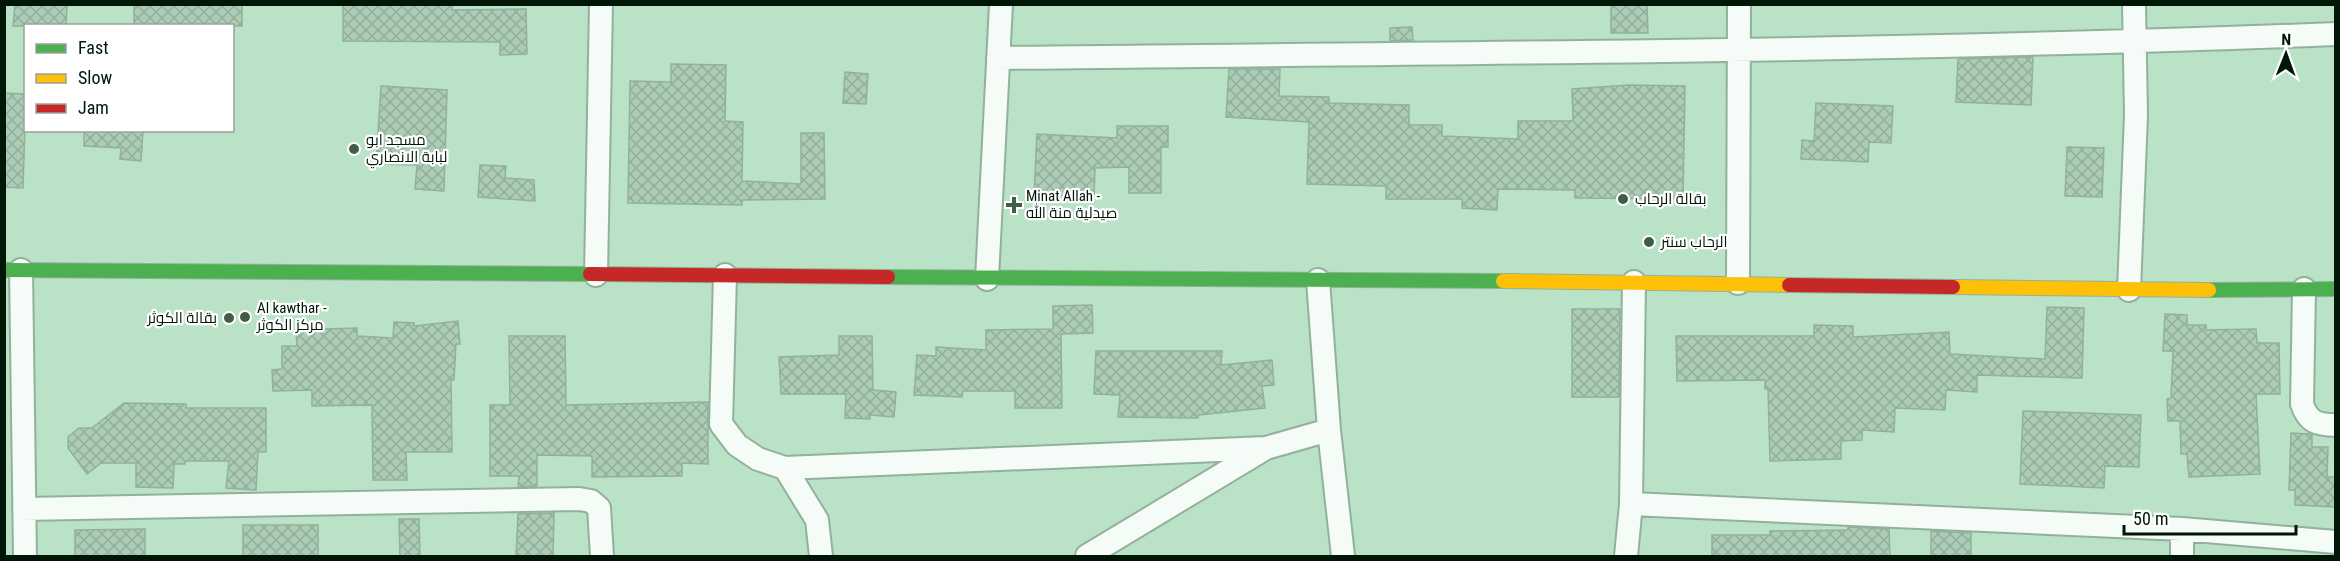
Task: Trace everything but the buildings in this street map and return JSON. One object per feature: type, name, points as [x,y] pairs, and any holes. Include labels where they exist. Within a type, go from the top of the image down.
[{"type":"street","points":[[596,275],[601,4]]},
{"type":"street","points":[[987,279],[1001,4]]},
{"type":"street","points":[[1738,283],[1739,4]]},
{"type":"street","points":[[2129,290],[2136,115],[2133,4]]},
{"type":"street","points":[[998,58],[1739,50],[2134,42],[2336,34]]},
{"type":"street","points":[[25,556],[24,509],[14,419],[13,270],[1634,282],[2129,290],[2336,290]]},
{"type":"street","points":[[725,275],[721,423],[737,445],[758,459],[785,468],[1266,448],[1329,430]]},
{"type":"street","points":[[1318,280],[1329,430],[1343,556]]},
{"type":"street","points":[[1626,556],[1631,504],[1634,282]]},
{"type":"street","points":[[2304,290],[2302,404],[2307,417],[2318,425],[2336,425]]},
{"type":"street","points":[[1090,556],[1266,448]]},
{"type":"street","points":[[785,468],[816,520],[821,556]]},
{"type":"street","points":[[24,509],[579,499],[591,501],[599,508],[602,556]]},
{"type":"street","points":[[1631,504],[2182,530],[2336,543]]},
{"type":"street","points":[[2182,530],[2182,556]]},
{"type":"traffic: fast","points":[[4,270],[590,274]]},
{"type":"traffic: fast","points":[[888,277],[1503,281]]},
{"type":"traffic: fast","points":[[2209,290],[2336,289]]},
{"type":"traffic: slow","points":[[1503,281],[1789,285]]},
{"type":"traffic: slow","points":[[1953,287],[2209,290]]},
{"type":"traffic: jam","points":[[590,274],[888,277]]},
{"type":"traffic: jam","points":[[1789,285],[1953,287]]},
{"type":"place","name":"مسجد ابو لبابة الانصاري","points":[[354,149]]},
{"type":"place","name":"بقالة الرحاب","points":[[1623,199]]},
{"type":"place","name":"Minat Allah - صيدلية منة الله","points":[[1014,205]]},
{"type":"place","name":"الرحاب سنتر","points":[[1649,242]]},
{"type":"place","name":"Al kawthar - مركز الكوثر","points":[[245,317]]},
{"type":"place","name":"بقالة الكوثر","points":[[229,318]]}]
